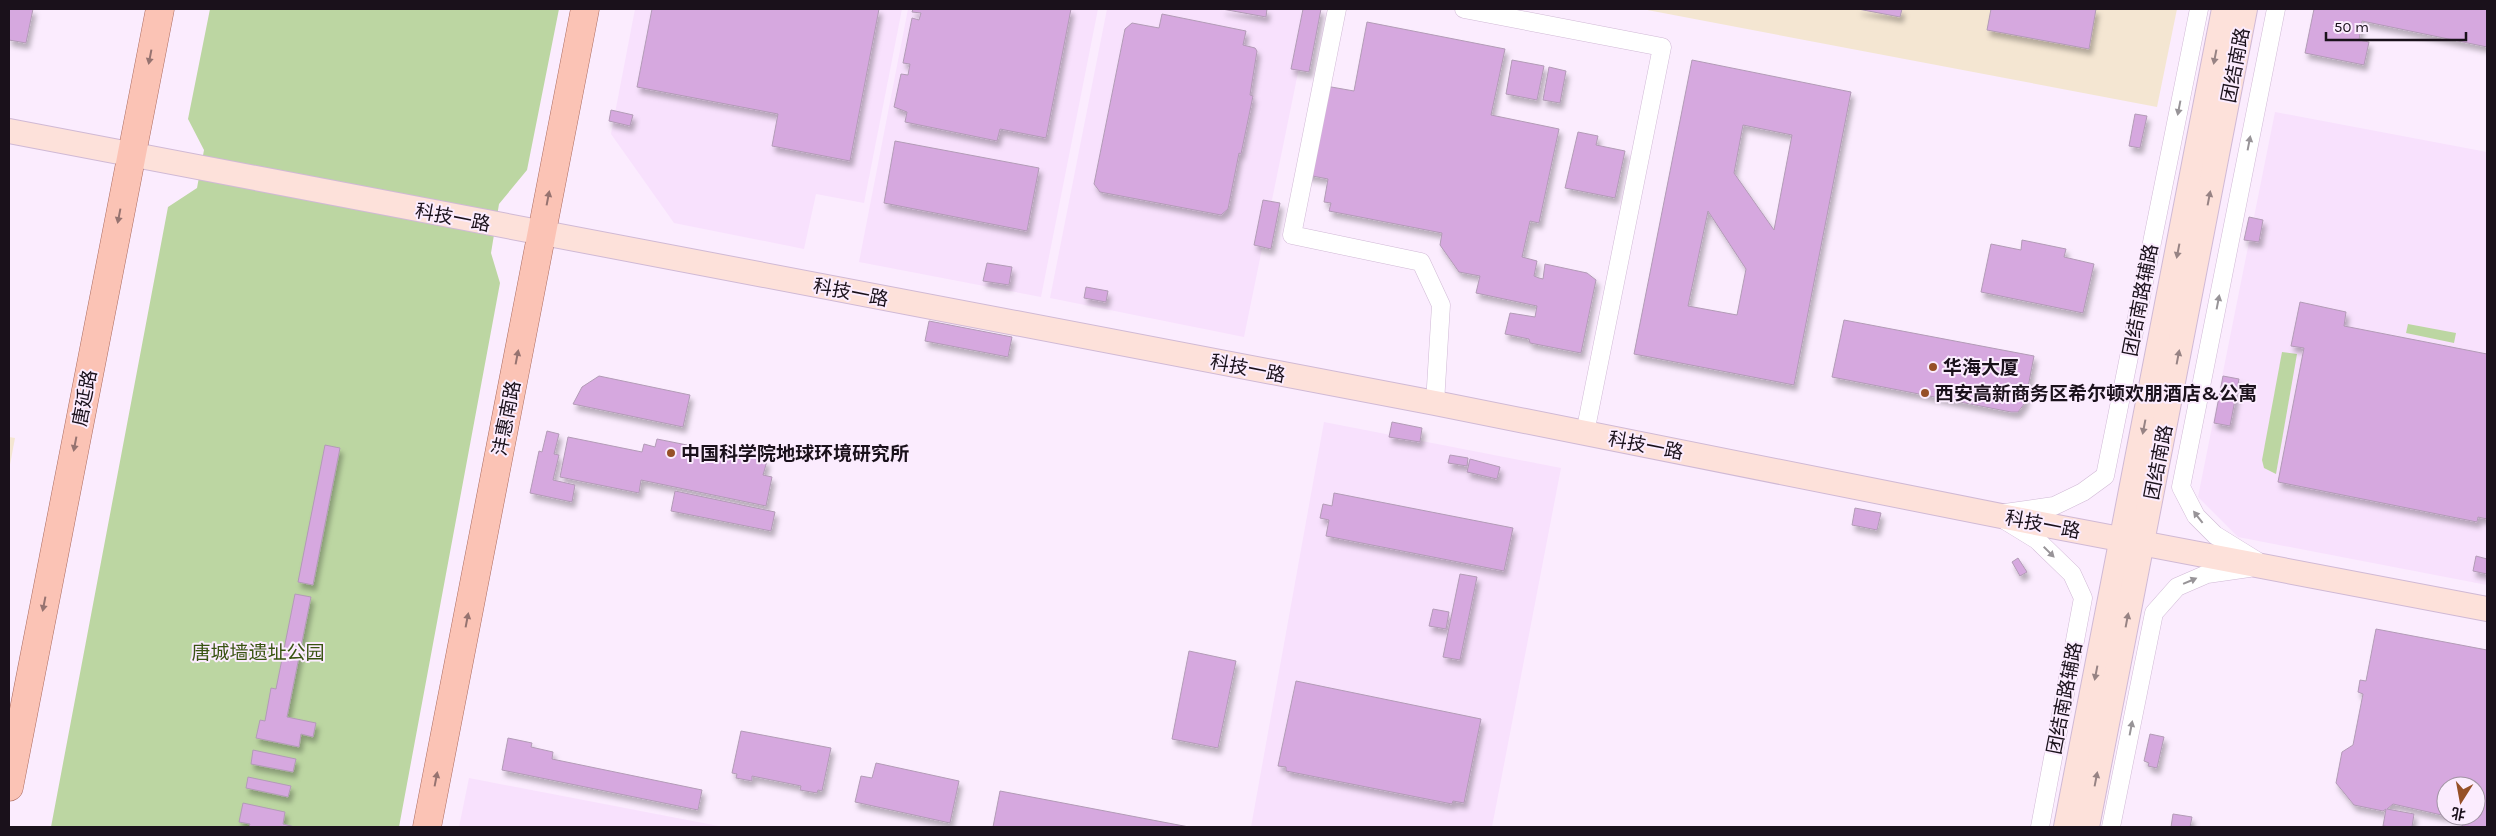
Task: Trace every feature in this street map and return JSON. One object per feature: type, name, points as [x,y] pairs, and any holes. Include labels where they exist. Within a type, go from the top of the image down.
[{"type":"main road","name":"唐延路","points":[[9,787],[160,9]]},
{"type":"main road","name":"沣惠南路","points":[[426,827],[585,9]]},
{"type":"street","points":[[1337,9],[1292,236],[1421,262],[1441,305],[1434,404]]},
{"type":"street","points":[[1464,9],[1662,47],[1586,433]]},
{"type":"street","name":"团结南路辅路","points":[[1995,514],[2054,506],[2082,492],[2105,476],[2199,9]]},
{"type":"street","name":"团结南路","points":[[2087,827],[2132,540],[2224,9]]},
{"type":"street","name":"团结南路","points":[[2066,827],[2132,540],[2246,9]]},
{"type":"street","points":[[2265,566],[2215,536],[2196,516],[2181,487],[2276,9]]},
{"type":"street","name":"科技一路","points":[[9,131],[1586,433],[2487,609]]},
{"type":"street","name":"团结南路辅路","points":[[1995,514],[2038,540],[2072,574],[2083,598],[2040,827]]},
{"type":"street","points":[[2112,827],[2154,613],[2177,587],[2207,574],[2265,566]]},
{"type":"shaded area","points":[[635,9],[902,9],[864,203],[816,194],[804,249],[674,223],[611,134]]},
{"type":"shaded area","points":[[908,9],[1098,9],[1041,297],[859,262]]},
{"type":"shaded area","points":[[1107,9],[1311,9],[1244,337],[1050,298]]},
{"type":"shaded area","points":[[1642,9],[2177,9],[2157,107]]},
{"type":"shaded area","points":[[2275,112],[2487,152],[2487,585],[2238,537],[2198,497]]},
{"type":"shaded area","points":[[1324,422],[1561,468],[1492,827],[1251,827]]},
{"type":"shaded area","points":[[9,437],[15,438],[9,470]]},
{"type":"shaded area","points":[[469,778],[724,827],[459,827]]},
{"type":"green space","name":"唐城墙遗址公园","points":[[210,9],[559,9],[527,170],[499,204],[491,253],[500,283],[399,827],[51,827],[168,207],[197,188],[204,150],[188,119]]},
{"type":"green space","points":[[2408,324],[2456,333],[2454,343],[2406,333]]},
{"type":"green space","points":[[2282,352],[2297,354],[2276,474],[2264,468],[2262,460]]},
{"type":"building","points":[[9,9],[33,9],[26,43],[9,40]]},
{"type":"building","points":[[652,9],[879,9],[850,161],[772,146],[778,114],[637,87]]},
{"type":"building","points":[[913,9],[1071,9],[1046,138],[1000,129],[997,141],[905,122],[907,112],[894,107],[901,74],[908,75],[910,64],[903,63],[912,18],[919,20],[921,13],[912,12]]},
{"type":"building","points":[[1222,9],[1267,9],[1266,17]]},
{"type":"building","points":[[1303,9],[1321,9],[1309,72],[1291,69]]},
{"type":"building","points":[[1858,9],[1902,9],[1900,17]]},
{"type":"building","points":[[1991,9],[2096,9],[2089,49],[1987,30]]},
{"type":"building","points":[[2314,9],[2487,9],[2487,47],[2362,21],[2359,40],[2369,42],[2364,65],[2305,53]]},
{"type":"building","points":[[1162,14],[1246,31],[1243,45],[1255,48],[1257,51],[1250,95],[1253,96],[1241,154],[1239,153],[1228,209],[1221,215],[1100,192],[1094,184],[1125,29],[1132,23],[1159,28]]},
{"type":"building","points":[[1367,22],[1505,49],[1491,115],[1559,129],[1539,223],[1530,221],[1522,257],[1537,261],[1534,276],[1539,278],[1543,279],[1545,264],[1587,273],[1596,280],[1581,353],[1530,343],[1529,339],[1505,334],[1510,313],[1535,317],[1537,306],[1476,293],[1480,276],[1459,272],[1440,245],[1442,233],[1329,211],[1331,203],[1324,202],[1328,179],[1302,174],[1320,85],[1354,91]]},
{"type":"building","points":[[1512,60],[1544,66],[1537,100],[1506,94]]},
{"type":"building","points":[[1692,60],[1851,92],[1794,385],[1634,354]],"holes":[[[1743,125],[1792,135],[1774,230],[1734,173]],[[1708,211],[1746,269],[1737,315],[1688,306]]]},
{"type":"building","points":[[1549,67],[1566,71],[1560,103],[1543,100]]},
{"type":"building","points":[[611,110],[633,115],[630,126],[609,121]]},
{"type":"building","points":[[2135,114],[2147,116],[2140,148],[2129,146]]},
{"type":"building","points":[[1578,132],[1598,136],[1596,145],[1625,151],[1615,198],[1565,188]]},
{"type":"building","points":[[895,141],[1039,168],[1027,231],[884,203]]},
{"type":"building","points":[[1263,200],[1280,203],[1271,249],[1254,245]]},
{"type":"building","points":[[2249,217],[2263,220],[2259,242],[2244,240]]},
{"type":"building","points":[[2022,240],[2066,249],[2064,257],[2094,264],[2083,313],[1981,292],[1991,244],[2021,250]]},
{"type":"building","points":[[987,263],[1012,267],[1009,285],[983,281]]},
{"type":"building","points":[[1086,287],[1108,291],[1106,302],[1084,298]]},
{"type":"building","points":[[2300,302],[2346,312],[2344,326],[2487,354],[2487,519],[2478,517],[2477,522],[2278,482],[2304,348],[2291,346]]},
{"type":"building","name":"华海大厦","points":[[1844,320],[2034,356],[2025,403],[2018,412],[2011,412],[1832,377]]},
{"type":"building","points":[[929,321],[1012,337],[1008,357],[925,341]]},
{"type":"building","points":[[599,376],[690,395],[683,427],[573,404],[582,387]]},
{"type":"building","points":[[2223,376],[2239,379],[2230,426],[2214,423]]},
{"type":"building","points":[[1392,422],[1422,428],[1420,442],[1389,437]]},
{"type":"building","points":[[547,431],[559,434],[554,454],[559,455],[553,480],[575,485],[572,502],[530,493],[539,451],[542,452]]},
{"type":"building","points":[[568,437],[642,452],[644,444],[655,447],[657,439],[767,461],[763,475],[772,477],[766,506],[641,480],[639,493],[560,477]]},
{"type":"building","points":[[325,445],[340,448],[313,585],[298,582]]},
{"type":"building","points":[[1450,455],[1468,458],[1467,466],[1448,463]]},
{"type":"building","points":[[1470,459],[1500,467],[1497,479],[1467,472]]},
{"type":"building","points":[[675,491],[775,512],[771,531],[671,511]]},
{"type":"building","points":[[1334,493],[1513,528],[1504,571],[1326,536],[1329,520],[1320,518],[1323,504],[1332,506]]},
{"type":"building","points":[[1855,508],[1881,513],[1877,530],[1852,525]]},
{"type":"building","points":[[2476,556],[2487,559],[2487,574],[2473,571]]},
{"type":"building","points":[[2018,558],[2027,572],[2020,576],[2012,562]]},
{"type":"building","points":[[1460,574],[1477,577],[1460,660],[1443,657]]},
{"type":"building","points":[[295,594],[311,597],[287,717],[316,723],[313,737],[301,734],[299,747],[256,738],[260,720],[265,721],[271,688],[276,689]]},
{"type":"building","points":[[1433,609],[1449,612],[1446,629],[1429,626]]},
{"type":"building","points":[[2376,629],[2487,650],[2487,827],[2462,827],[2486,826],[2486,776],[2436,776],[2436,814],[2393,804],[2387,809],[2414,814],[2412,827],[2383,826],[2386,809],[2383,811],[2354,805],[2336,783],[2342,752],[2353,745],[2363,694],[2358,692],[2360,680],[2366,681]]},
{"type":"building","points":[[1189,651],[1236,661],[1218,748],[1172,739]]},
{"type":"building","points":[[1296,681],[1481,719],[1464,803],[1453,801],[1452,804],[1286,771],[1286,767],[1278,766]]},
{"type":"building","points":[[741,731],[831,748],[822,791],[818,790],[817,793],[800,790],[801,786],[752,776],[752,781],[736,778],[737,774],[732,773]]},
{"type":"building","points":[[2150,734],[2164,737],[2157,768],[2148,766],[2149,763],[2144,761]]},
{"type":"building","points":[[508,738],[532,743],[531,747],[553,752],[552,759],[702,790],[698,810],[502,770]]},
{"type":"building","points":[[253,750],[296,759],[293,772],[251,764]]},
{"type":"building","points":[[876,763],[959,781],[950,823],[855,802],[861,776],[872,778]]},
{"type":"building","points":[[248,777],[291,786],[288,797],[246,788]]},
{"type":"building","points":[[1000,791],[1189,827],[993,827]]},
{"type":"building","points":[[243,803],[285,812],[283,824],[295,827],[249,827],[250,824],[239,822]]},
{"type":"building","points":[[2173,814],[2192,817],[2190,827],[2171,827]]},
{"type":"place","name":"华海大厦","points":[[1933,367]]},
{"type":"place","name":"西安高新商务区希尔顿欢朋酒店&公寓","points":[[1925,393]]},
{"type":"place","name":"中国科学院地球环境研究所","points":[[671,453]]}]
